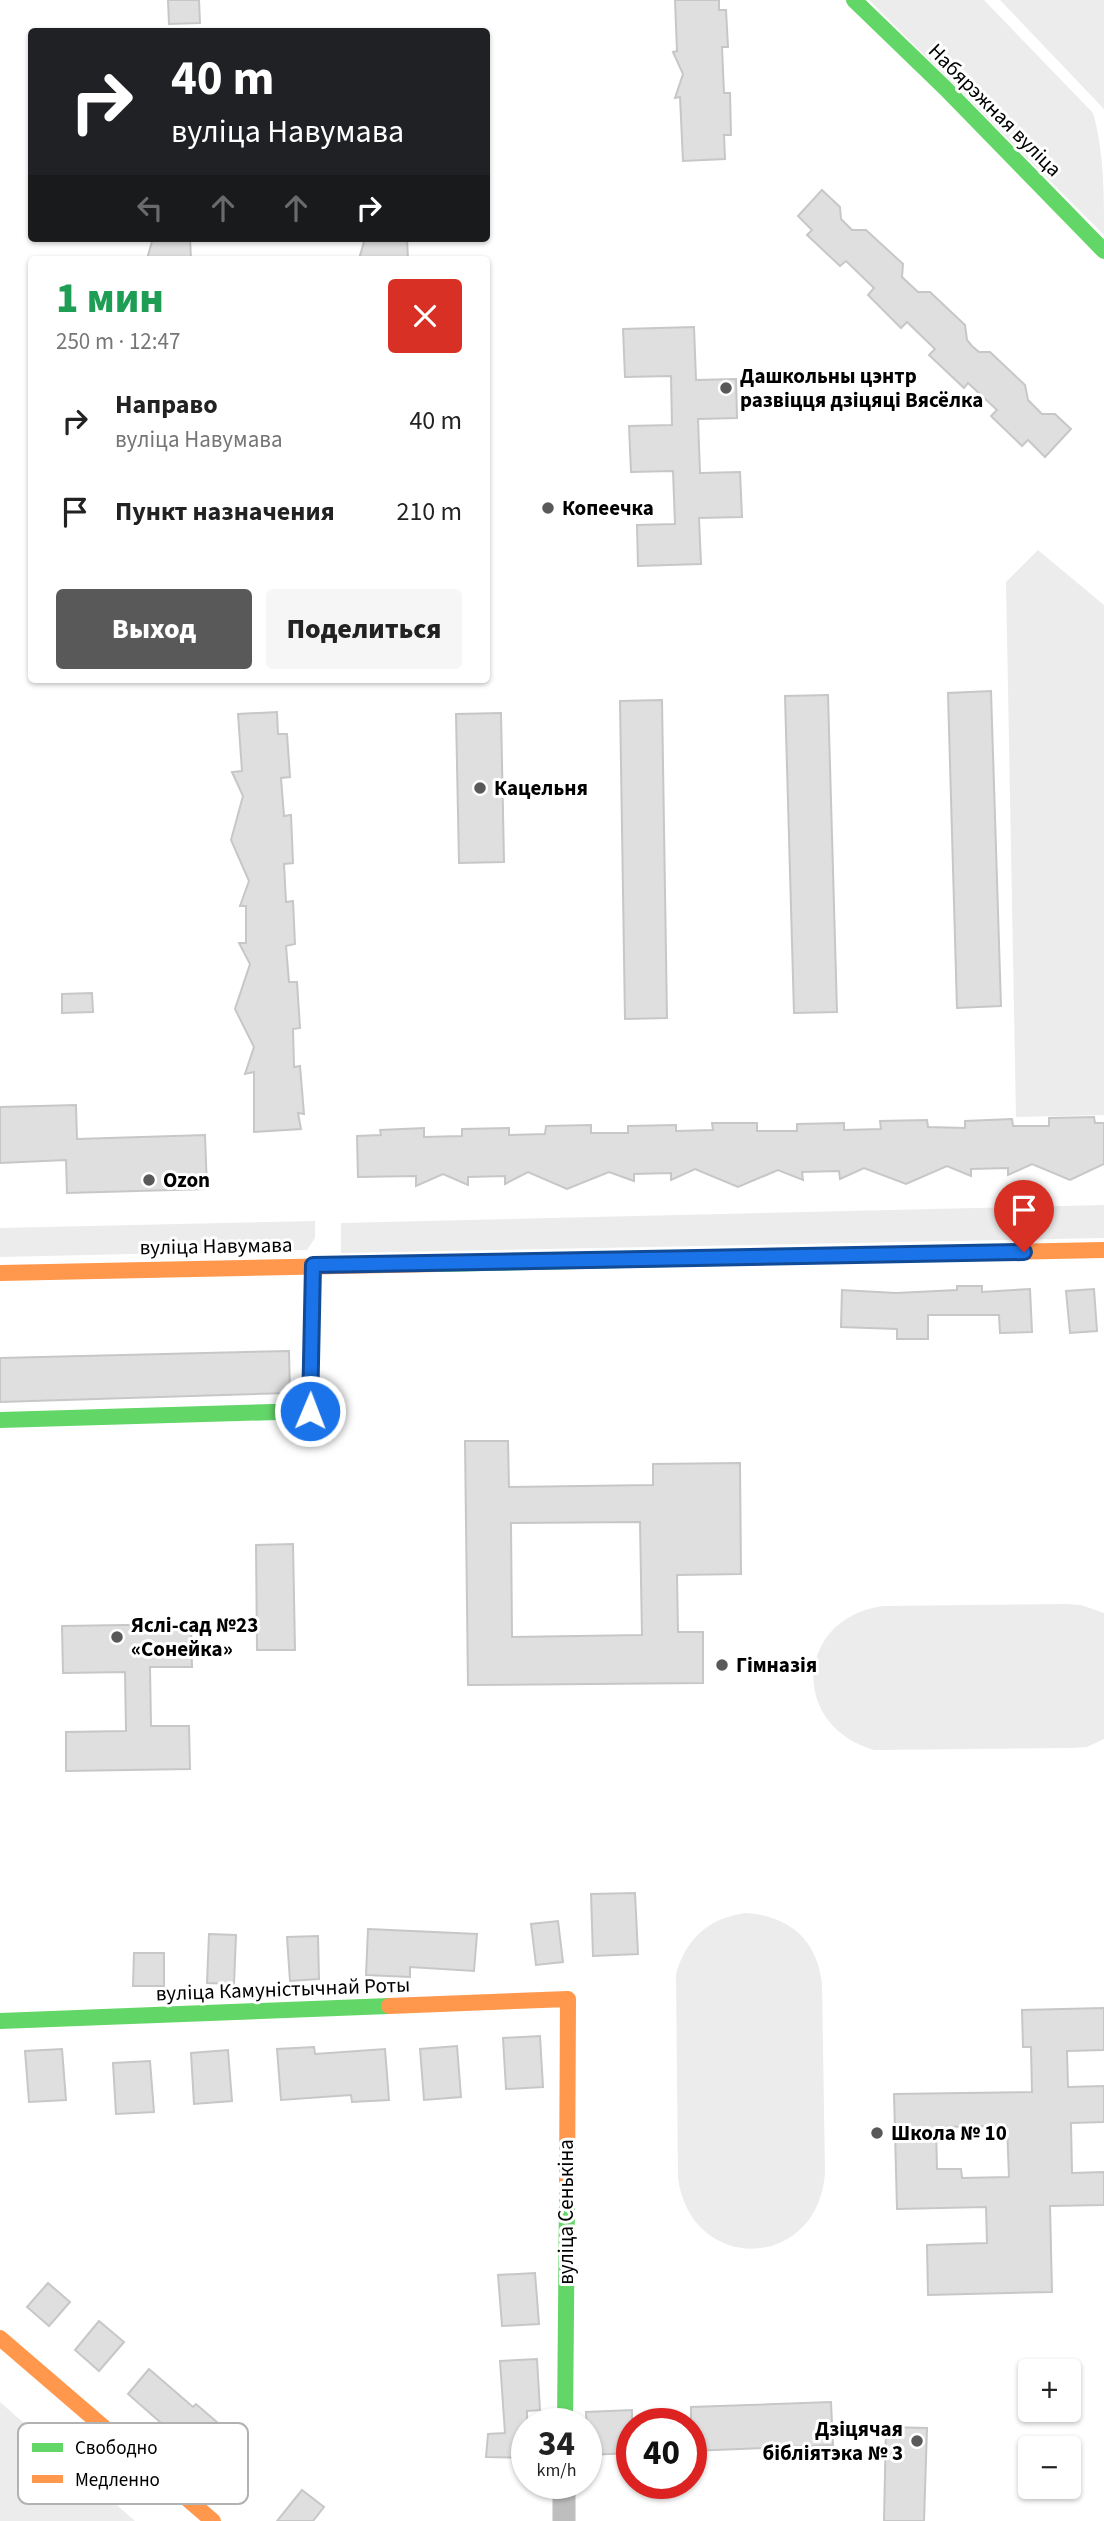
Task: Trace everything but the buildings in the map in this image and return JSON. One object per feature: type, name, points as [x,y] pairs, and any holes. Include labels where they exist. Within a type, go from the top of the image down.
[{"type":"street","name":"Набярэжная вуліца","points":[[854,0],[945,88],[1104,251]]},
{"type":"street","name":"вуліца Навумава","points":[[0,1273],[1104,1250]]},
{"type":"street","points":[[0,1420],[310,1411],[313,1265]]},
{"type":"street","name":"вуліца Камуністычнай Роты","points":[[0,2021],[568,1999]]},
{"type":"street","name":"вуліца Сенькіна","points":[[565,2408],[568,1999]]},
{"type":"street","points":[[0,2338],[99,2423]]},
{"type":"street","points":[[564,2499],[564,2521]]},
{"type":"street","points":[[193,2504],[213,2521]]},
{"type":"shaded area","points":[[869,0],[984,0],[1093,113],[1101,157],[1104,235]]},
{"type":"shaded area","points":[[1000,0],[1104,0],[1104,110],[1103,108]]},
{"type":"shaded area","points":[[1038,550],[1104,605],[1104,1115],[1016,1117],[1006,582]]},
{"type":"shaded area","points":[[1104,1205],[1104,1238],[341,1253],[341,1223]]},
{"type":"shaded area","points":[[315,1221],[315,1238],[307,1250],[0,1257],[0,1228]]},
{"type":"shaded area","points":[[1081,1605],[1104,1613],[1104,1739],[1087,1747],[874,1750],[846,1737],[827,1719],[816,1697],[814,1674],[819,1651],[833,1630],[854,1615],[883,1606]]},
{"type":"shaded area","points":[[746,1913],[776,1919],[799,1933],[814,1955],[822,1984],[825,2173],[817,2205],[801,2229],[779,2243],[754,2249],[728,2245],[705,2232],[688,2210],[678,2178],[676,1974],[686,1950],[701,1932],[721,1920]]},
{"type":"shaded area","points":[[0,2402],[24,2423],[18,2423],[18,2504],[116,2504],[135,2521],[0,2521]]},
{"type":"traffic: fast","points":[[854,0],[945,88],[1104,251]]},
{"type":"traffic: fast","points":[[437,1264],[765,1257]]},
{"type":"traffic: fast","points":[[0,1420],[310,1411],[313,1265]]},
{"type":"traffic: fast","points":[[0,2021],[389,2006]]},
{"type":"traffic: fast","points":[[565,2408],[567,2197]]},
{"type":"traffic: slow","points":[[765,1257],[1104,1250]]},
{"type":"traffic: slow","points":[[0,1273],[437,1264]]},
{"type":"traffic: slow","points":[[389,2006],[568,1999],[567,2197]]},
{"type":"traffic: slow","points":[[0,2338],[99,2423]]},
{"type":"traffic: slow","points":[[193,2504],[213,2521]]},
{"type":"place","name":"Дашкольны цэнтр развіцця дзіцяці Вясёлка","points":[[726,388]]},
{"type":"place","name":"Копеечка","points":[[548,508]]},
{"type":"place","name":"Кацельня","points":[[480,788]]},
{"type":"place","name":"Ozon","points":[[149,1180]]},
{"type":"place","name":"Яслі-сад №23 «Сонейка»","points":[[117,1637]]},
{"type":"place","name":"Гімназія","points":[[722,1665]]},
{"type":"place","name":"Школа № 10","points":[[877,2133]]},
{"type":"place","name":"Дзіцячая бібліятэка № 3","points":[[917,2441]]},
{"type":"route","points":[[310,1411],[313,1265],[1024,1252]]}]
